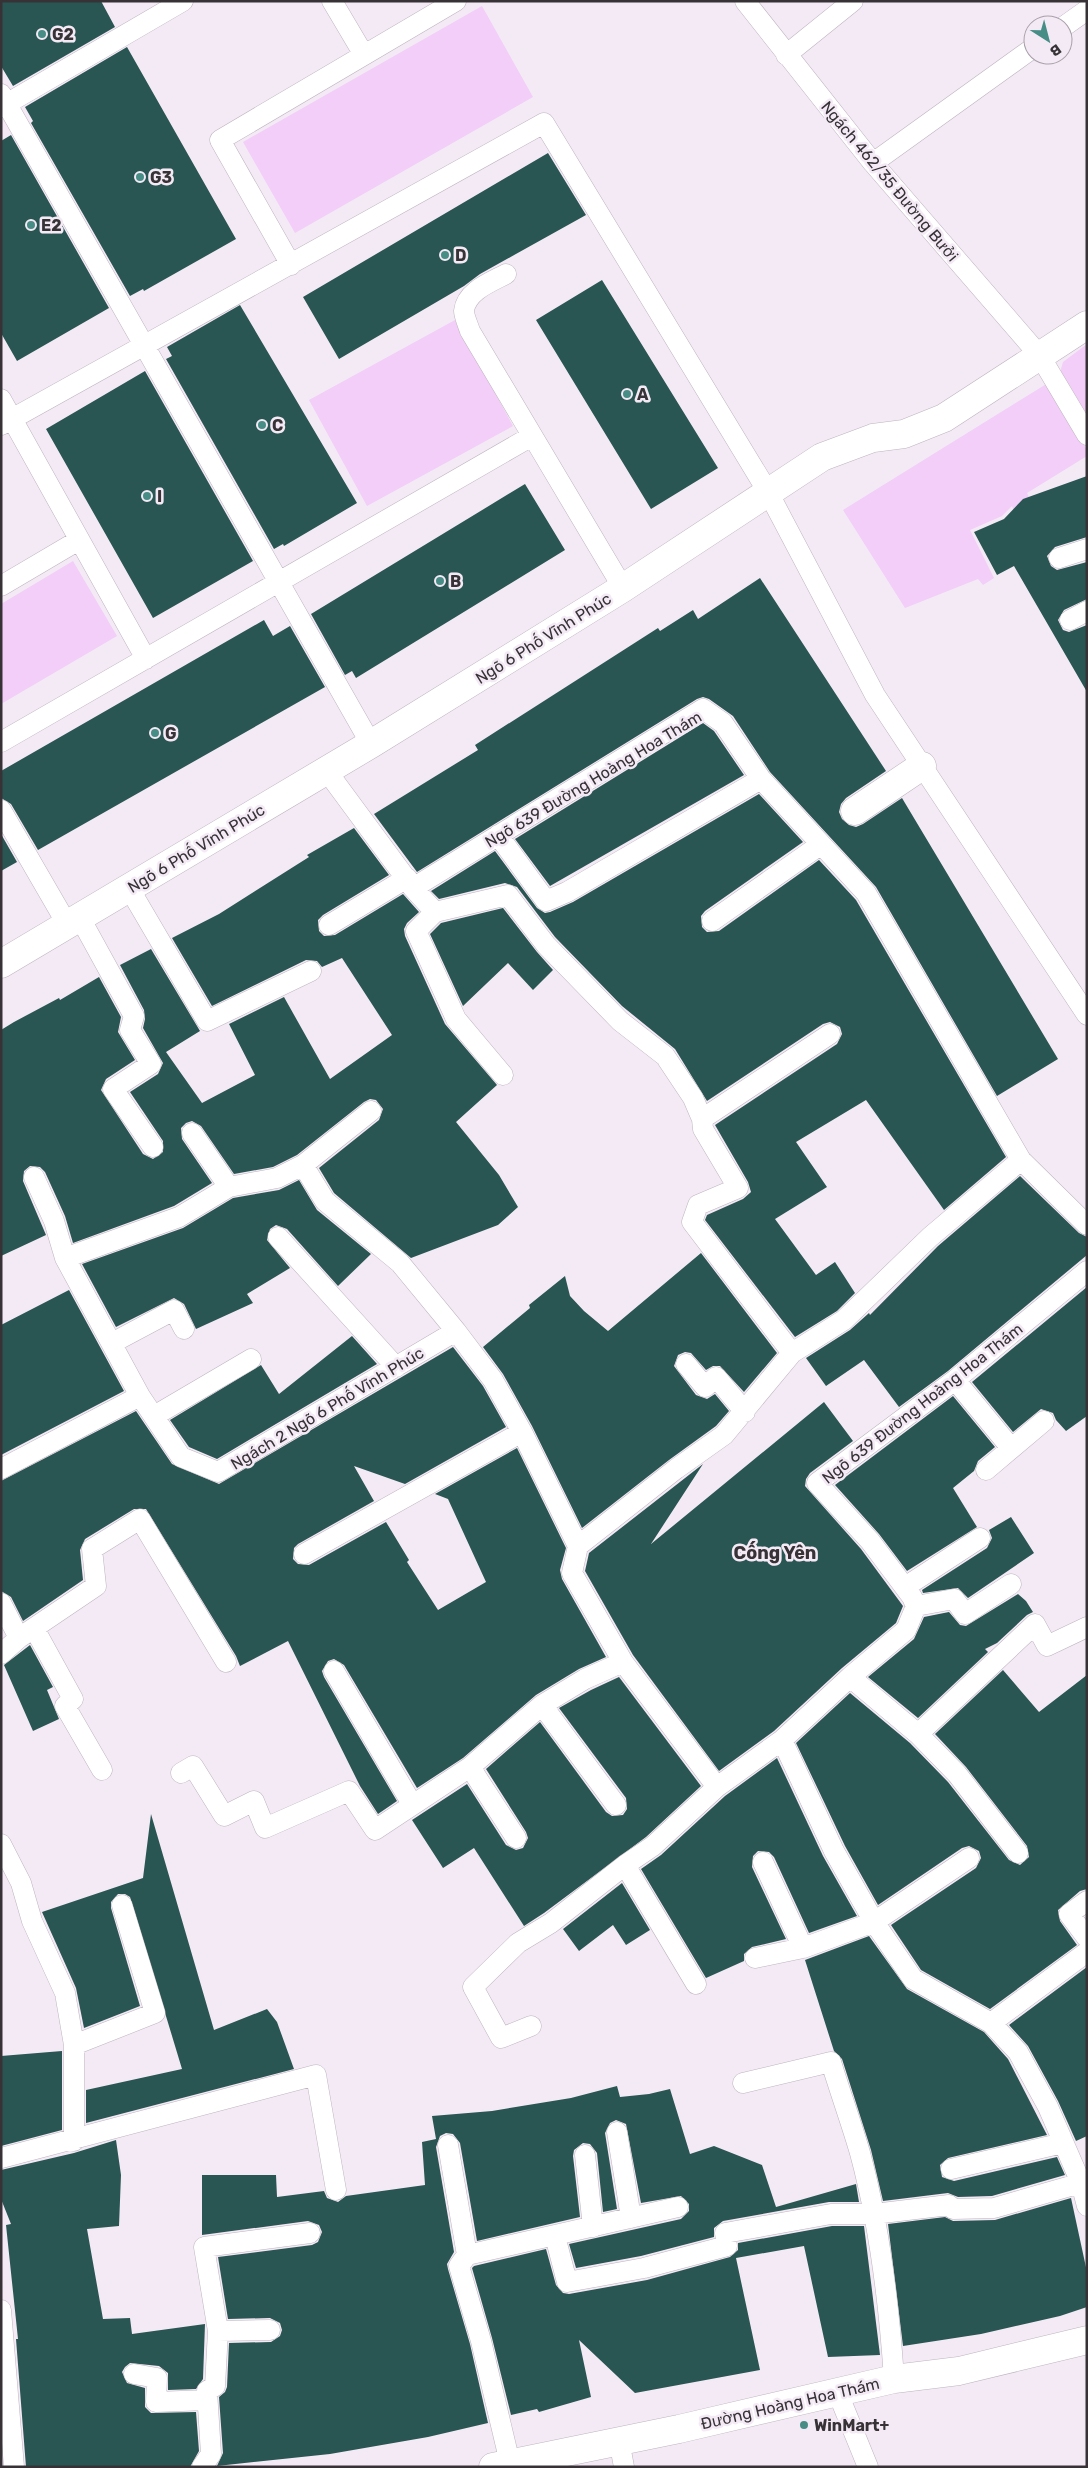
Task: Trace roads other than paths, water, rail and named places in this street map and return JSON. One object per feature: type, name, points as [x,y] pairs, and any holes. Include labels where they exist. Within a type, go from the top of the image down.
[{"type":"street","name":"Ngõ 6 Phố Vĩnh Phúc","points":[[1,964],[371,744],[623,588],[822,457],[873,438],[904,434],[944,418],[1087,324]]},
{"type":"street","points":[[855,811],[922,766]]},
{"type":"street","name":"Đường Hoàng Hoa Thám","points":[[501,2465],[678,2429],[894,2379],[960,2371],[1087,2340]]},
{"type":"lane","points":[[183,1],[3,101],[371,744]]},
{"type":"lane","points":[[332,1],[364,56]]},
{"type":"lane","points":[[291,266],[220,140],[456,1]]},
{"type":"lane","name":"Ngách 462/35 Đường Bưởi","points":[[745,1],[873,163],[1040,356],[1087,435]]},
{"type":"lane","points":[[786,55],[853,1]]},
{"type":"lane","points":[[1073,20],[1087,10]]},
{"type":"lane","points":[[873,163],[1023,55]]},
{"type":"lane","points":[[7,422],[291,266],[544,123],[768,492],[875,694],[1087,1015]]},
{"type":"lane","points":[[506,274],[469,297],[464,312],[470,330],[623,588]]},
{"type":"lane","points":[[1,399],[7,422],[80,540],[146,659]]},
{"type":"lane","points":[[1,742],[532,436]]},
{"type":"lane","points":[[1,586],[80,540]]},
{"type":"lane","points":[[1059,558],[1087,549]]},
{"type":"lane","name":"Ngõ 639 Đường Hoàng Hoa Thám","points":[[329,925],[498,835],[704,710],[723,724],[760,779],[866,892],[1021,1160],[1087,1225]]},
{"type":"lane","points":[[326,770],[410,883],[435,912]]},
{"type":"lane","points":[[498,835],[546,901],[567,892],[760,779]]},
{"type":"lane","points":[[1,810],[134,1016],[130,1030],[151,1064],[112,1089],[153,1147]]},
{"type":"lane","points":[[712,921],[820,845]]},
{"type":"lane","points":[[129,888],[206,1021],[311,971]]},
{"type":"lane","points":[[503,1074],[456,1019],[416,930],[435,912],[508,895],[546,945],[613,1014],[665,1056],[693,1098],[702,1119],[703,1130],[738,1188],[698,1205],[692,1222],[792,1353]]},
{"type":"lane","points":[[702,1119],[830,1034]]},
{"type":"lane","points":[[65,1258],[179,1218],[229,1188],[277,1178],[303,1165],[371,1111]]},
{"type":"lane","points":[[192,1133],[229,1188]]},
{"type":"lane","points":[[578,1546],[676,1469],[724,1435],[792,1353],[844,1320],[930,1237],[1021,1160]]},
{"type":"lane","points":[[303,1165],[325,1201],[400,1263],[456,1331],[493,1380],[522,1432],[578,1546],[572,1573],[623,1662],[717,1787]]},
{"type":"lane","name":"Ngách 2 Ngõ 6 Phố Vĩnh Phúc","points":[[34,1177],[54,1220],[65,1258],[140,1396],[181,1457],[218,1472],[456,1331]]},
{"type":"lane","points":[[278,1237],[396,1367]]},
{"type":"lane","name":"Ngõ 639 Đường Hoàng Hoa Thám","points":[[916,1606],[905,1587],[870,1541],[817,1483],[955,1380],[1087,1271]]},
{"type":"lane","points":[[112,1343],[174,1310],[184,1329]]},
{"type":"lane","points":[[154,1416],[251,1359]]},
{"type":"lane","points":[[686,1364],[705,1386],[716,1377],[745,1412]]},
{"type":"lane","points":[[955,1380],[1011,1448]]},
{"type":"lane","points":[[1,1469],[140,1396]]},
{"type":"lane","points":[[986,1470],[1044,1421]]},
{"type":"lane","points":[[304,1554],[522,1432]]},
{"type":"lane","points":[[1,1654],[26,1633],[96,1586],[92,1548],[140,1519],[226,1662]]},
{"type":"lane","points":[[905,1587],[980,1538]]},
{"type":"lane","points":[[531,2026],[500,2038],[473,1987],[518,1944],[551,1923],[625,1865],[653,1846],[717,1787],[782,1740],[850,1677],[906,1630],[916,1606],[954,1599],[964,1614],[1011,1584]]},
{"type":"lane","points":[[1,1603],[26,1633],[73,1699],[65,1706],[102,1770]]},
{"type":"lane","points":[[918,1734],[1036,1624],[1048,1646],[1087,1627]]},
{"type":"lane","points":[[181,1773],[193,1766],[224,1816],[254,1801],[264,1828],[349,1791],[375,1830],[470,1767],[542,1705],[585,1679],[623,1662]]},
{"type":"lane","points":[[334,1671],[412,1804]]},
{"type":"lane","points":[[850,1677],[918,1734],[957,1774],[1018,1853]]},
{"type":"lane","points":[[542,1705],[616,1805]]},
{"type":"lane","points":[[782,1740],[834,1852],[874,1922],[913,1978],[991,2023],[1018,2052],[1048,2107],[1080,2183],[1087,2206]]},
{"type":"lane","points":[[470,1767],[516,1838]]},
{"type":"lane","points":[[1,1844],[21,1883],[32,1921],[65,1992],[74,2045],[74,2141]]},
{"type":"lane","points":[[755,1958],[803,1948],[874,1922],[969,1858]]},
{"type":"lane","points":[[763,1862],[803,1948]]},
{"type":"lane","points":[[625,1865],[696,1984]]},
{"type":"lane","points":[[1087,1901],[1069,1914],[1087,1938]]},
{"type":"lane","points":[[74,2045],[154,2013],[122,1905]]},
{"type":"lane","points":[[991,2023],[1087,1952]]},
{"type":"lane","points":[[743,2084],[831,2062],[860,2153],[874,2214],[889,2310],[894,2379]]},
{"type":"lane","points":[[1,2158],[74,2141],[316,2075],[336,2190]]},
{"type":"lane","points":[[616,2132],[631,2218]]},
{"type":"lane","points":[[951,2169],[1063,2143]]},
{"type":"lane","points":[[448,2145],[467,2255]]},
{"type":"lane","points":[[585,2155],[593,2227]]},
{"type":"lane","points":[[555,2236],[568,2282],[644,2268],[727,2246],[725,2233],[830,2214],[874,2214],[949,2205],[953,2209],[994,2208],[1080,2183]]},
{"type":"lane","points":[[501,2465],[482,2341],[459,2266],[467,2255],[678,2207]]},
{"type":"lane","points":[[202,2467],[211,2454],[207,2391],[215,2386],[218,2331],[204,2247],[310,2233]]},
{"type":"lane","points":[[1,2310],[14,2467]]},
{"type":"lane","points":[[218,2331],[270,2330]]},
{"type":"lane","points":[[134,2374],[157,2378],[156,2402],[207,2400]]},
{"type":"lane","points":[[837,2391],[868,2467]]},
{"type":"lane","points":[[619,2440],[624,2467]]},
{"type":"place","name":"G2","points":[[42,34]]},
{"type":"place","name":"G3","points":[[140,177]]},
{"type":"place","name":"E2","points":[[31,225]]},
{"type":"place","name":"D","points":[[445,255]]},
{"type":"place","name":"A","points":[[627,394]]},
{"type":"place","name":"C","points":[[262,425]]},
{"type":"place","name":"I","points":[[147,496]]},
{"type":"place","name":"B","points":[[440,581]]},
{"type":"place","name":"G","points":[[155,733]]},
{"type":"place","name":"WinMart+","points":[[804,2425]]},
{"type":"district","name":"Cống Yên","points":[[775,1553]]}]
